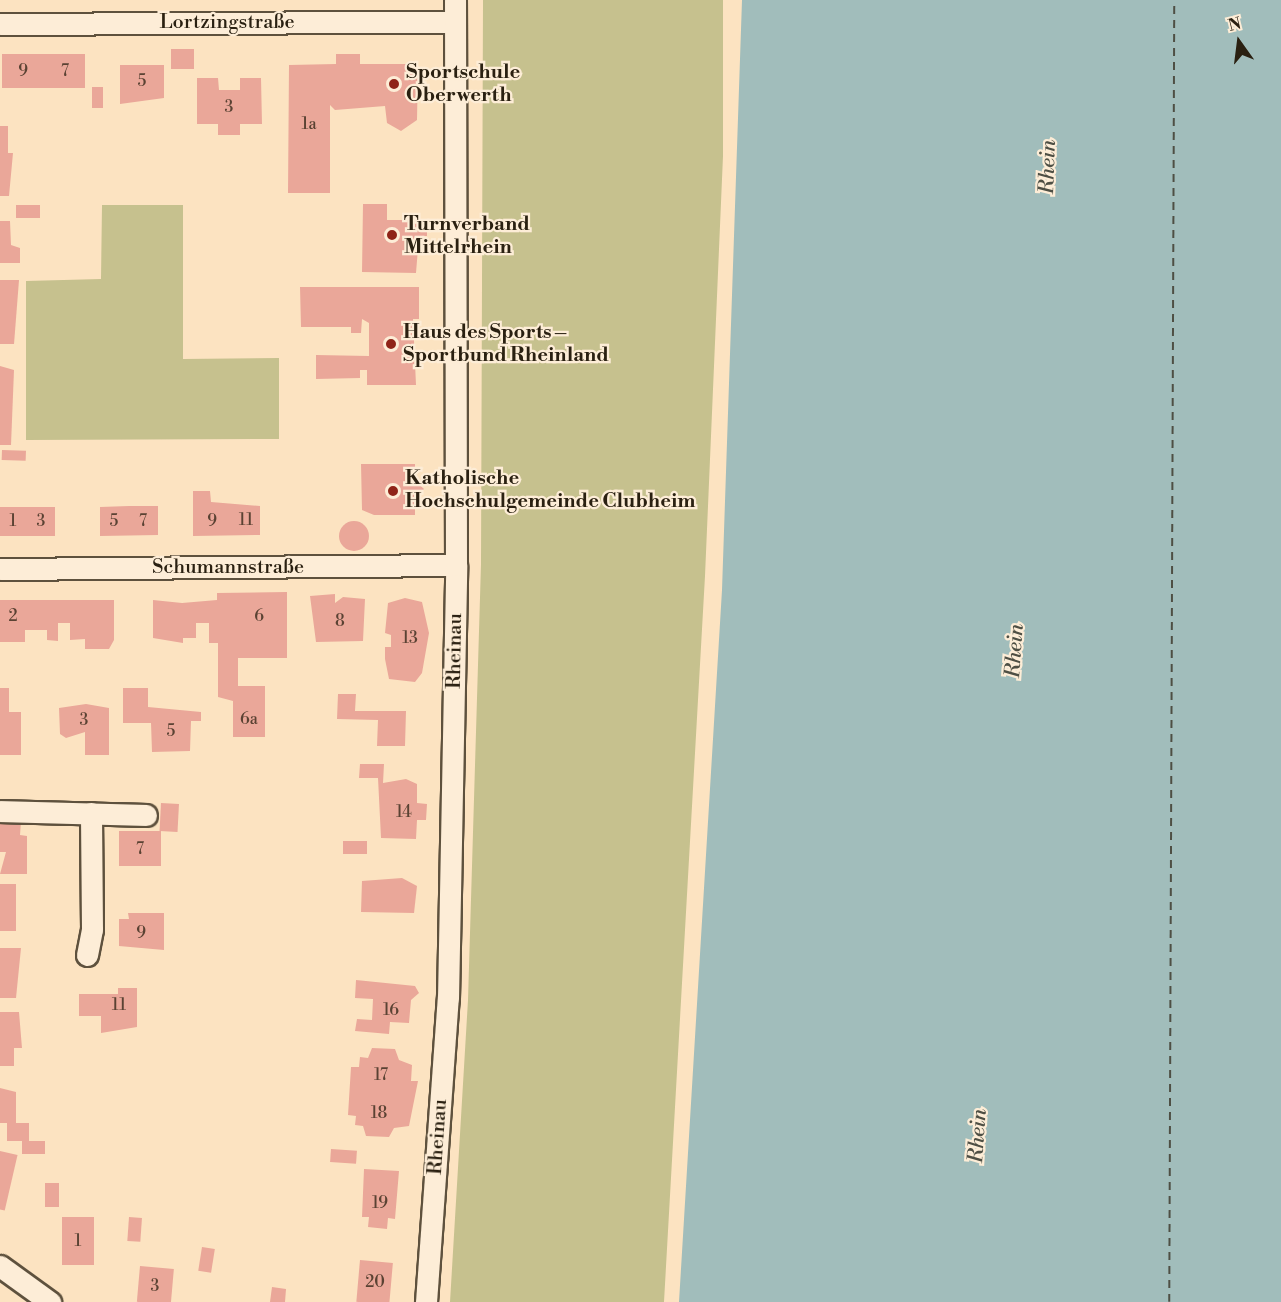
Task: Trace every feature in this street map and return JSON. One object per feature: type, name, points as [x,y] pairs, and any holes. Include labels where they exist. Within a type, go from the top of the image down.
[{"type":"street","name":"Rheinau","points":[[426,1302],[448,998],[456,565],[454,0]]},
{"type":"street","name":"Lortzingstraße","points":[[0,24],[454,22]]},
{"type":"street","name":"Schumannstraße","points":[[0,569],[456,565]]},
{"type":"street","points":[[0,812],[146,815]]},
{"type":"street","points":[[87,956],[92,929],[91,813]]},
{"type":"street","points":[[0,1266],[50,1302]]},
{"type":"shaded area","points":[[483,0],[723,0],[723,156],[705,576],[664,1302],[450,1302],[468,1000],[481,564]]},
{"type":"shaded area","points":[[102,205],[183,205],[183,359],[279,358],[279,439],[26,440],[26,281],[101,279]]},
{"type":"water","name":"Rhein","points":[[742,0],[1281,0],[1281,1302],[679,1302],[722,590]]},
{"type":"building","points":[[171,49],[194,49],[194,69],[171,69]]},
{"type":"building","points":[[2,54],[85,54],[85,88],[2,88]]},
{"type":"building","points":[[336,54],[360,54],[360,64],[418,64],[417,120],[401,131],[387,123],[385,106],[335,110],[330,105],[330,193],[288,193],[289,65],[336,64]]},
{"type":"building","points":[[120,65],[164,65],[164,98],[120,104]]},
{"type":"building","points":[[197,78],[218,78],[219,90],[240,90],[240,78],[261,78],[262,124],[240,124],[240,135],[218,135],[218,124],[197,124]]},
{"type":"building","points":[[92,87],[103,87],[103,108],[92,108]]},
{"type":"building","points":[[0,126],[8,126],[8,153],[13,153],[9,196],[0,196]]},
{"type":"building","points":[[363,204],[387,204],[387,220],[427,220],[427,236],[419,236],[416,273],[362,272]]},
{"type":"building","points":[[16,205],[40,205],[40,218],[16,218]]},
{"type":"building","points":[[0,221],[10,221],[11,245],[20,248],[20,263],[0,263]]},
{"type":"building","points":[[0,280],[19,280],[14,344],[0,344]]},
{"type":"building","name":"Haus des Sports – Sportbund Rheinland","points":[[300,287],[419,287],[419,319],[413,319],[416,385],[367,385],[367,370],[360,370],[360,378],[316,379],[316,355],[369,356],[369,323],[362,319],[361,333],[351,333],[351,327],[301,327]]},
{"type":"building","points":[[0,366],[14,370],[11,445],[0,445]]},
{"type":"building","points":[[2,450],[26,451],[26,461],[2,460]]},
{"type":"building","name":"Katholische Hochschulgemeinde Clubheim","points":[[361,464],[415,464],[415,481],[424,489],[415,498],[415,515],[374,515],[362,510]]},
{"type":"building","points":[[193,491],[210,491],[211,502],[260,506],[260,535],[193,536]]},
{"type":"building","points":[[158,506],[158,535],[100,536],[100,507]]},
{"type":"building","points":[[0,507],[55,507],[55,536],[0,536]]},
{"type":"building","points":[[354,521],[365,525],[369,536],[365,547],[354,551],[343,547],[339,536],[343,525]]},
{"type":"building","points":[[287,592],[287,658],[238,658],[238,686],[265,686],[265,737],[233,737],[233,701],[218,697],[218,643],[209,643],[209,623],[196,623],[196,638],[183,638],[183,643],[153,638],[153,600],[182,603],[217,600],[217,593]]},
{"type":"building","points":[[335,594],[335,603],[343,597],[365,599],[363,641],[316,642],[310,596]]},
{"type":"building","points":[[405,598],[422,602],[429,633],[422,673],[415,682],[389,679],[385,659],[385,647],[391,647],[391,635],[385,633],[388,603]]},
{"type":"building","points":[[0,600],[114,600],[114,640],[109,649],[85,649],[85,639],[70,640],[70,623],[58,623],[58,641],[47,640],[47,630],[25,630],[25,642],[0,642]]},
{"type":"building","points":[[0,688],[9,688],[9,712],[21,712],[21,755],[0,755]]},
{"type":"building","points":[[123,688],[148,688],[148,707],[201,712],[201,721],[191,721],[190,751],[152,752],[151,723],[123,723]]},
{"type":"building","points":[[338,694],[356,694],[355,711],[406,711],[405,746],[377,746],[378,720],[337,719]]},
{"type":"building","points":[[86,704],[109,708],[109,755],[85,755],[85,732],[66,738],[60,734],[59,708]]},
{"type":"building","points":[[360,764],[384,764],[383,783],[406,779],[417,784],[417,803],[427,804],[426,820],[417,820],[416,839],[381,838],[378,778],[359,778]]},
{"type":"building","points":[[161,803],[179,804],[178,832],[160,831]]},
{"type":"building","points":[[0,821],[21,821],[20,835],[27,836],[27,874],[0,874],[6,852],[0,852]]},
{"type":"building","points":[[119,831],[161,831],[161,866],[119,866]]},
{"type":"building","points":[[343,841],[367,841],[367,854],[343,854]]},
{"type":"building","points":[[402,878],[417,886],[414,913],[361,912],[362,881]]},
{"type":"building","points":[[0,884],[16,884],[16,931],[0,931]]},
{"type":"building","points":[[128,913],[164,913],[164,950],[119,946],[119,919],[129,919]]},
{"type":"building","points":[[0,948],[21,948],[16,998],[0,998]]},
{"type":"building","points":[[356,980],[415,986],[419,993],[411,1000],[409,1023],[390,1022],[389,1034],[355,1031],[357,1019],[372,1020],[373,999],[355,998]]},
{"type":"building","points":[[118,988],[137,988],[137,1027],[101,1033],[101,1016],[79,1016],[79,994],[118,994]]},
{"type":"building","points":[[0,1012],[19,1012],[22,1048],[14,1048],[14,1066],[0,1066]]},
{"type":"building","points":[[372,1048],[395,1049],[399,1060],[412,1065],[411,1081],[418,1081],[409,1126],[394,1128],[389,1137],[366,1136],[363,1126],[355,1125],[356,1116],[348,1115],[351,1067],[359,1067],[360,1057],[368,1058]]},
{"type":"building","points":[[0,1088],[16,1092],[16,1123],[29,1123],[29,1141],[45,1141],[45,1154],[22,1154],[22,1141],[7,1141],[7,1123],[0,1123]]},
{"type":"building","points":[[331,1149],[357,1151],[356,1164],[330,1162]]},
{"type":"building","points":[[0,1151],[18,1155],[5,1211],[0,1209]]},
{"type":"building","points":[[364,1169],[399,1171],[395,1219],[388,1218],[387,1229],[368,1227],[369,1217],[362,1217]]},
{"type":"building","points":[[45,1183],[59,1183],[59,1207],[45,1207]]},
{"type":"building","points":[[62,1217],[94,1217],[94,1265],[62,1265]]},
{"type":"building","points":[[129,1217],[142,1218],[140,1242],[127,1241]]},
{"type":"building","points":[[202,1247],[215,1249],[211,1273],[198,1271]]},
{"type":"building","points":[[360,1260],[393,1263],[389,1302],[356,1302]]},
{"type":"building","points":[[140,1266],[174,1269],[171,1302],[137,1302]]},
{"type":"building","points":[[272,1287],[286,1289],[285,1302],[270,1302]]},
{"type":"ferry route","points":[[1169,1302],[1174,0]]},
{"type":"place","name":"Sportschule Oberwerth","points":[[394,84]]},
{"type":"place","name":"Turnverband Mittelrhein","points":[[392,235]]},
{"type":"place","name":"Haus des Sports – Sportbund Rheinland","points":[[391,344]]},
{"type":"place","name":"Katholische Hochschulgemeinde Clubheim","points":[[393,491]]}]
